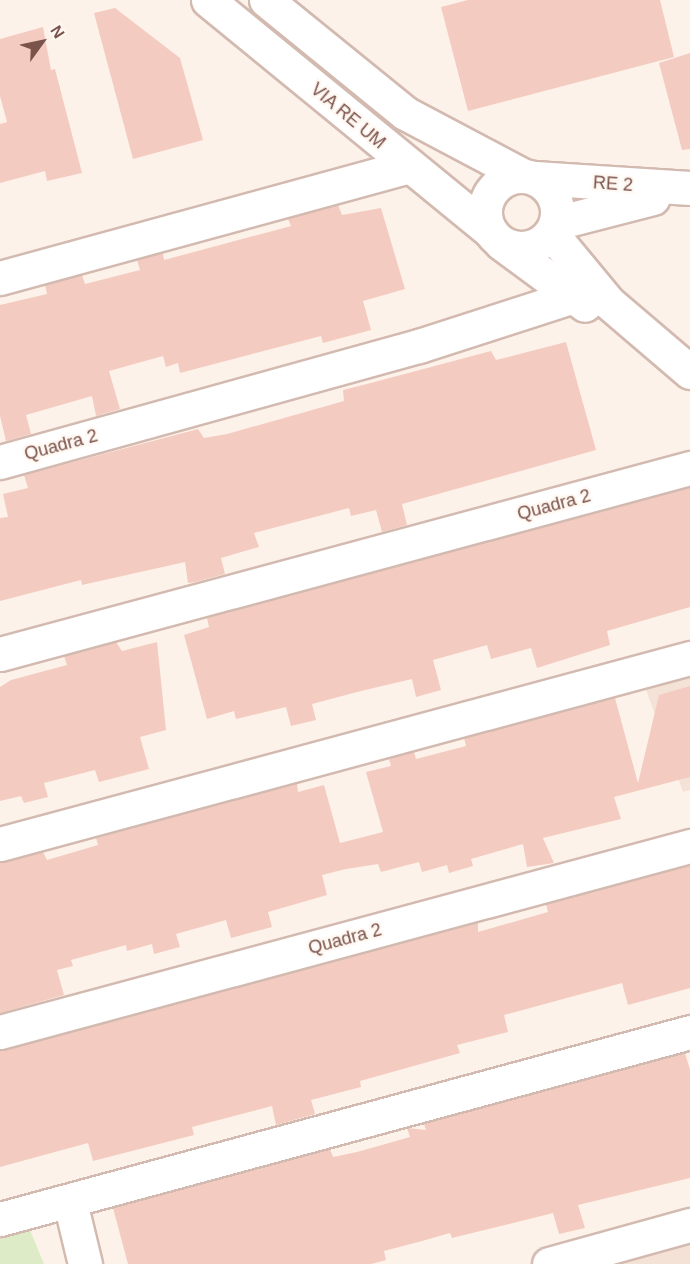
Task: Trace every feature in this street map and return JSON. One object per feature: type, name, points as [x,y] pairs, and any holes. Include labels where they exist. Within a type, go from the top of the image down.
[{"type":"street","name":"VIA RE UM","points":[[208,0],[494,236],[580,287],[690,372]]},
{"type":"street","name":"VIA RE UM","points":[[266,0],[405,113],[529,176]]},
{"type":"street","points":[[0,278],[409,166]]},
{"type":"street","points":[[494,236],[484,216],[486,201],[494,187],[507,178],[529,176],[548,187],[556,200],[554,228]]},
{"type":"street","name":"RE 2","points":[[529,176],[690,189]]},
{"type":"street","name":"RE 2","points":[[494,236],[513,248],[529,248],[554,228],[608,207],[690,189]]},
{"type":"street","points":[[580,287],[576,251],[579,238],[608,207]]},
{"type":"street","name":"VIA RE UM","points":[[554,228],[580,287]]},
{"type":"street","name":"Quadra 2","points":[[0,462],[419,346],[580,287]]},
{"type":"street","name":"Quadra 2","points":[[0,654],[690,468]]},
{"type":"street","points":[[0,844],[690,658]]},
{"type":"street","name":"Quadra 2","points":[[0,1032],[690,846]]},
{"type":"street","points":[[0,1218],[70,1202],[690,1032]]},
{"type":"street","points":[[70,1202],[85,1264]]},
{"type":"street","points":[[549,1264],[690,1225]]},
{"type":"shaded area","points":[[690,674],[690,790],[683,792],[645,687]]},
{"type":"shaded area","points":[[690,1238],[690,1264],[597,1264]]},
{"type":"green space","points":[[30,1230],[44,1264],[0,1264],[0,1238]]},
{"type":"building","points":[[468,0],[660,0],[674,57],[468,111],[441,7]]},
{"type":"building","points":[[115,8],[180,58],[203,140],[133,159],[94,13]]},
{"type":"building","points":[[43,27],[51,70],[55,69],[82,173],[47,181],[45,171],[0,183],[0,124],[7,122],[0,96],[0,39]]},
{"type":"building","points":[[690,53],[690,149],[682,150],[659,63]]},
{"type":"building","points":[[338,205],[342,215],[381,208],[405,289],[363,301],[371,330],[323,343],[321,336],[180,373],[178,363],[166,367],[163,356],[109,371],[120,409],[96,416],[92,396],[26,415],[31,434],[6,441],[0,416],[0,305],[47,294],[45,285],[82,275],[85,284],[140,270],[137,260],[163,253],[164,260],[291,226],[288,219]]},
{"type":"building","points":[[566,342],[596,450],[402,504],[407,525],[382,532],[376,510],[351,516],[349,508],[254,533],[259,547],[221,558],[225,574],[195,582],[188,583],[185,562],[82,585],[81,580],[0,601],[0,518],[8,517],[3,494],[28,488],[24,475],[198,429],[204,438],[227,434],[344,401],[343,390],[491,351],[496,360]]},
{"type":"building","points":[[690,487],[690,607],[607,631],[610,645],[537,668],[531,648],[491,659],[487,645],[433,660],[441,690],[416,697],[412,679],[361,691],[312,704],[316,720],[291,726],[286,707],[236,719],[234,711],[207,719],[184,635],[209,627],[207,618]]},
{"type":"building","points":[[116,642],[122,651],[157,642],[166,730],[140,737],[149,769],[99,782],[95,770],[44,783],[48,797],[24,803],[21,796],[0,801],[0,687],[11,680],[67,665],[64,656]]},
{"type":"building","points":[[690,686],[690,777],[614,797],[621,819],[543,838],[554,863],[527,867],[523,844],[471,859],[473,866],[449,873],[447,865],[422,872],[419,862],[381,872],[378,864],[322,875],[327,895],[268,912],[272,927],[231,938],[226,920],[176,934],[180,947],[154,954],[152,944],[127,951],[126,945],[71,960],[73,966],[57,970],[64,995],[0,1013],[0,862],[43,852],[47,860],[98,845],[96,838],[297,783],[298,792],[324,785],[340,843],[383,832],[366,772],[391,766],[389,759],[414,752],[416,759],[466,746],[464,738],[615,698],[638,783],[659,695]]},
{"type":"building","points":[[690,865],[690,988],[628,1005],[622,983],[504,1015],[508,1032],[457,1045],[460,1053],[360,1081],[361,1087],[311,1100],[315,1114],[276,1125],[272,1106],[192,1127],[194,1135],[93,1161],[88,1143],[0,1167],[0,1050],[478,923],[478,932],[548,912],[546,904]]},
{"type":"building","points":[[685,1053],[690,1070],[690,1178],[578,1205],[585,1228],[559,1234],[553,1213],[452,1238],[450,1233],[384,1251],[386,1260],[371,1264],[128,1264],[113,1208],[330,1149],[333,1157],[357,1152],[410,1137],[407,1128],[426,1130],[424,1124]]}]
